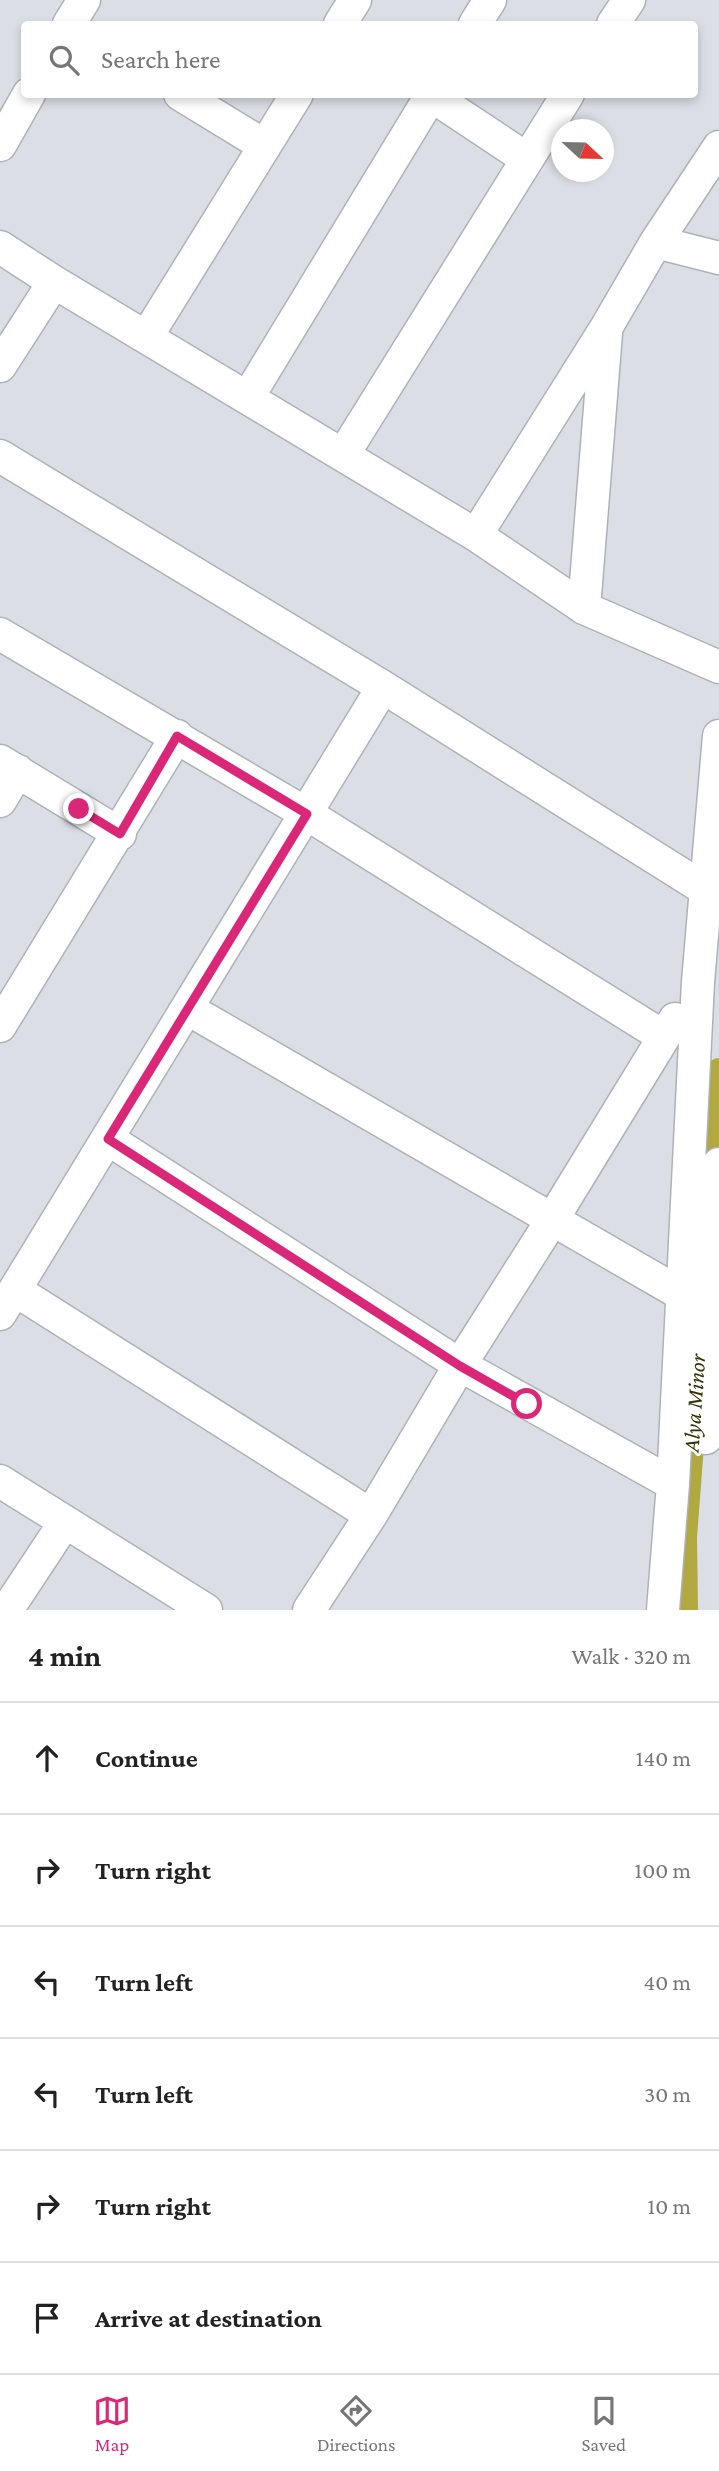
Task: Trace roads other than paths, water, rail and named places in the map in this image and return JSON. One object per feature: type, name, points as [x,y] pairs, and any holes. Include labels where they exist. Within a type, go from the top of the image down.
[{"type":"street","points":[[71,21],[84,0]]},
{"type":"street","points":[[342,21],[355,0]]},
{"type":"street","points":[[477,21],[490,0]]},
{"type":"street","points":[[615,21],[629,0]]},
{"type":"street","points":[[0,145],[27,98]]},
{"type":"street","points":[[187,98],[265,146]]},
{"type":"street","points":[[147,336],[295,98]]},
{"type":"street","points":[[248,397],[429,98]]},
{"type":"street","points":[[436,98],[527,159]]},
{"type":"street","points":[[344,455],[565,98]]},
{"type":"street","points":[[476,535],[606,328],[656,242],[719,147]]},
{"type":"street","points":[[656,242],[719,258]]},
{"type":"street","points":[[0,247],[476,535],[583,608],[719,667]]},
{"type":"street","points":[[0,366],[54,282]]},
{"type":"street","points":[[583,608],[606,328]]},
{"type":"street","points":[[0,456],[383,687],[712,894]]},
{"type":"street","points":[[0,634],[307,814],[664,1037]]},
{"type":"street","points":[[371,1515],[7,1302],[383,687]]},
{"type":"street","points":[[0,1026],[120,834],[177,736]]},
{"type":"street","points":[[700,1440],[683,1296],[698,982],[712,894],[719,736]]},
{"type":"street","points":[[0,801],[9,766],[120,834]]},
{"type":"street","points":[[309,1610],[371,1515],[698,982]]},
{"type":"street","points":[[188,1009],[683,1296]]},
{"type":"street","points":[[108,1139],[460,1366],[673,1484]]},
{"type":"street","points":[[663,1610],[673,1484],[700,1440],[704,1341],[719,1164]]},
{"type":"street","points":[[0,1481],[65,1522],[160,1598],[206,1610]]},
{"type":"street","points":[[7,1610],[65,1522]]},
{"type":"waterway","name":"Alya Minor","points":[[710,1186],[719,1071]]},
{"type":"waterway","name":"Alya Minor","points":[[685,1610],[684,1537],[694,1406]]}]
